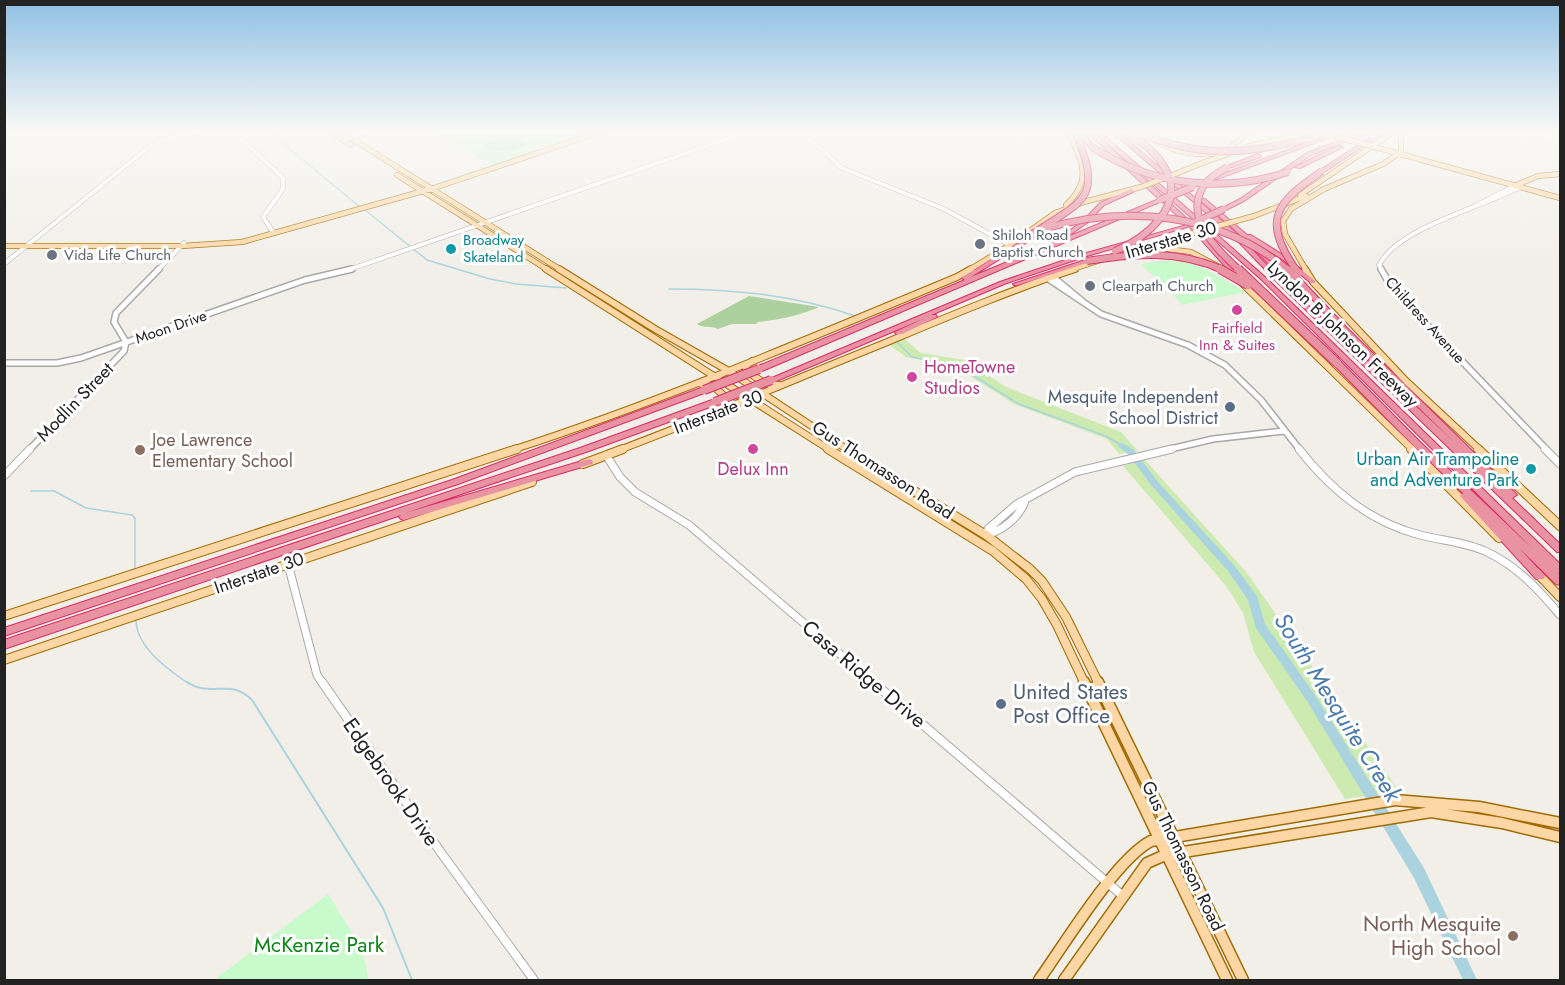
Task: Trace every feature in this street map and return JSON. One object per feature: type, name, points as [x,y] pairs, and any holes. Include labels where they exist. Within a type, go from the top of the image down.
[{"type":"highway","points":[[828,341],[957,282],[989,264],[1078,204],[1088,194],[1090,176]]},
{"type":"highway","points":[[1135,176],[1244,284]]},
{"type":"highway","name":"Lyndon B Johnson Freeway","points":[[1147,176],[1264,279],[1560,570]]},
{"type":"highway","points":[[1158,176],[1205,184],[1240,184],[1277,176]]},
{"type":"highway","name":"Lyndon B Johnson Freeway","points":[[1167,176],[1235,235],[1279,281],[1560,549]]},
{"type":"highway","points":[[871,340],[891,335],[991,293],[1047,277],[1142,238],[1161,220],[1168,201],[1168,176]]},
{"type":"highway","points":[[1175,176],[1234,226],[1304,296],[1323,321]]},
{"type":"highway","points":[[1213,176],[1204,182],[1196,199],[1197,216],[1207,237],[1232,265],[1290,318],[1560,581]]},
{"type":"highway","points":[[4,632],[455,483],[704,390],[828,341],[1044,248],[1223,176]]},
{"type":"highway","points":[[4,645],[606,442],[715,402],[871,340],[910,320],[1043,268],[1185,226],[1242,200],[1278,176]]},
{"type":"highway","points":[[1297,275],[1279,242],[1277,216],[1284,200],[1315,176]]},
{"type":"highway","points":[[1044,248],[1085,222],[1102,204],[1131,191]]},
{"type":"highway","points":[[1028,237],[1047,228],[1077,219],[1109,215],[1148,216],[1220,231],[1252,245],[1297,275],[1355,339],[1504,486],[1549,537]]},
{"type":"highway","points":[[1234,226],[1284,258],[1313,282]]},
{"type":"highway","points":[[1192,231],[1264,279]]},
{"type":"highway","points":[[1087,261],[1139,253],[1193,259],[1236,277],[1290,318]]},
{"type":"highway","points":[[1428,454],[1540,576]]},
{"type":"highway","points":[[290,549],[589,462]]},
{"type":"main road","name":"Gus Thomasson Road","points":[[402,176],[749,400],[979,541],[1006,561],[1031,585],[1050,612],[1065,641],[1227,981]]},
{"type":"main road","name":"Gus Thomasson Road","points":[[408,176],[672,339],[728,370],[869,464],[986,535],[1020,560],[1042,581],[1066,617],[1242,980]]},
{"type":"main road","points":[[4,245],[228,244],[354,210],[467,176]]},
{"type":"main road","points":[[1055,213],[1076,197],[1084,181],[1083,176]]},
{"type":"main road","name":"Interstate 30","points":[[4,616],[562,434],[945,282],[1010,245],[1055,213],[1084,201],[1131,191],[1170,176]]},
{"type":"main road","points":[[1295,200],[1331,176]]},
{"type":"main road","name":"Interstate 30","points":[[4,660],[589,462],[765,394],[996,295],[1133,249],[1192,231],[1254,216],[1356,176]]},
{"type":"main road","points":[[1482,176],[1560,197]]},
{"type":"main road","points":[[1519,186],[1539,176]]},
{"type":"main road","name":"Lyndon B Johnson Freeway","points":[[1326,188],[1291,209],[1283,221],[1285,234],[1313,282],[1406,381],[1560,526]]},
{"type":"main road","name":"Lyndon B Johnson Freeway","points":[[1133,249],[1160,247],[1191,252],[1217,264],[1244,284],[1560,597]]},
{"type":"main road","points":[[548,271],[557,267]]},
{"type":"main road","points":[[645,332],[650,332],[665,340],[672,339]]},
{"type":"main road","points":[[753,360],[747,365],[746,371],[771,386],[785,384],[780,397],[789,409]]},
{"type":"main road","points":[[691,384],[697,377],[693,363]]},
{"type":"main road","points":[[691,384],[710,384],[729,398],[729,404],[725,410]]},
{"type":"main road","points":[[1031,585],[1042,581]]},
{"type":"main road","points":[[1065,641],[1077,640]]},
{"type":"main road","points":[[1039,981],[1108,883],[1137,848],[1158,840],[1395,800],[1488,807],[1560,823]]},
{"type":"main road","points":[[1488,807],[1494,822]]},
{"type":"main road","points":[[1064,981],[1147,863],[1165,855],[1431,812],[1494,822],[1560,837]]},
{"type":"main road","points":[[1282,820],[1286,835]]},
{"type":"street","points":[[4,264],[114,176]]},
{"type":"street","points":[[273,232],[263,217],[283,189],[284,178],[282,176]]},
{"type":"street","name":"Moon Drive","points":[[4,363],[68,361],[620,176]]},
{"type":"street","points":[[862,176],[944,209],[1010,245]]},
{"type":"street","name":"Childress Avenue","points":[[1519,186],[1477,202],[1475,207],[1396,244],[1380,260],[1381,271],[1392,288],[1560,464]]},
{"type":"street","points":[[126,342],[114,322],[116,313],[183,244]]},
{"type":"street","points":[[1047,277],[1087,306],[1118,322],[1175,339],[1213,357],[1237,376],[1331,486],[1355,506],[1399,528],[1461,542],[1494,555],[1522,572],[1560,615]]},
{"type":"street","name":"Modlin Street","points":[[4,476],[124,351],[126,342]]},
{"type":"street","points":[[986,535],[996,533],[1023,508],[1025,501],[1045,487],[1075,472],[1227,436],[1284,430]]},
{"type":"street","name":"Casa Ridge Drive","points":[[606,455],[620,477],[635,492],[689,525],[1124,896]]},
{"type":"street","name":"Childress Avenue","points":[[1553,456],[1560,459]]},
{"type":"street","name":"Edgebrook Drive","points":[[288,564],[317,675],[441,854],[534,981]]},
{"type":"green space","points":[[1175,258],[1199,265],[1246,292],[1182,305],[1162,281],[1147,271],[1142,264]]},
{"type":"green space","points":[[749,296],[819,307],[798,315],[756,324],[732,324],[718,329],[697,324]]},
{"type":"green space","points":[[901,336],[921,353],[965,360],[1006,387],[1121,432],[1138,451],[1119,454],[1107,439],[1014,404],[956,367],[906,357],[886,343]]},
{"type":"green space","points":[[1144,459],[1247,573],[1399,791],[1345,799],[1254,652],[1243,613],[1227,587],[1123,466]]},
{"type":"green space","name":"McKenzie Park","points":[[328,894],[362,949],[369,980],[214,980]]},
{"type":"waterway","points":[[322,176],[361,208]]},
{"type":"waterway","points":[[365,210],[427,260],[490,279],[516,284],[566,288]]},
{"type":"waterway","points":[[669,289],[717,290],[789,298],[858,317]]},
{"type":"waterway","points":[[896,341],[912,357],[958,366],[1019,404],[1106,436],[1122,446]]},
{"type":"waterway","name":"South Mesquite Creek","points":[[1122,446],[1131,452],[1154,483],[1231,568],[1253,599],[1260,625],[1311,698],[1419,873],[1470,980]]},
{"type":"waterway","points":[[31,491],[54,491],[86,508],[132,515],[135,518],[135,569]]},
{"type":"waterway","points":[[136,621],[138,631],[148,649],[189,684]]},
{"type":"waterway","points":[[187,682],[205,689],[236,690],[252,700],[383,908],[412,980]]},
{"type":"place","name":"Shiloh Road Baptist Church","points":[[980,244]]},
{"type":"place","name":"Broadway Skateland","points":[[451,249]]},
{"type":"place","name":"Vida Life Church","points":[[52,255]]},
{"type":"place","name":"Clearpath Church","points":[[1090,286]]},
{"type":"place","name":"Fairfield Inn & Suites","points":[[1237,310]]},
{"type":"place","name":"HomeTowne Studios","points":[[912,377]]},
{"type":"place","name":"Mesquite Independent School District","points":[[1230,407]]},
{"type":"place","name":"Delux Inn","points":[[753,449]]},
{"type":"place","name":"Joe Lawrence Elementary School","points":[[140,450]]},
{"type":"place","name":"Urban Air Trampoline and Adventure Park","points":[[1531,469]]},
{"type":"place","name":"United States Post Office","points":[[1001,704]]},
{"type":"place","name":"North Mesquite High School","points":[[1513,936]]}]
